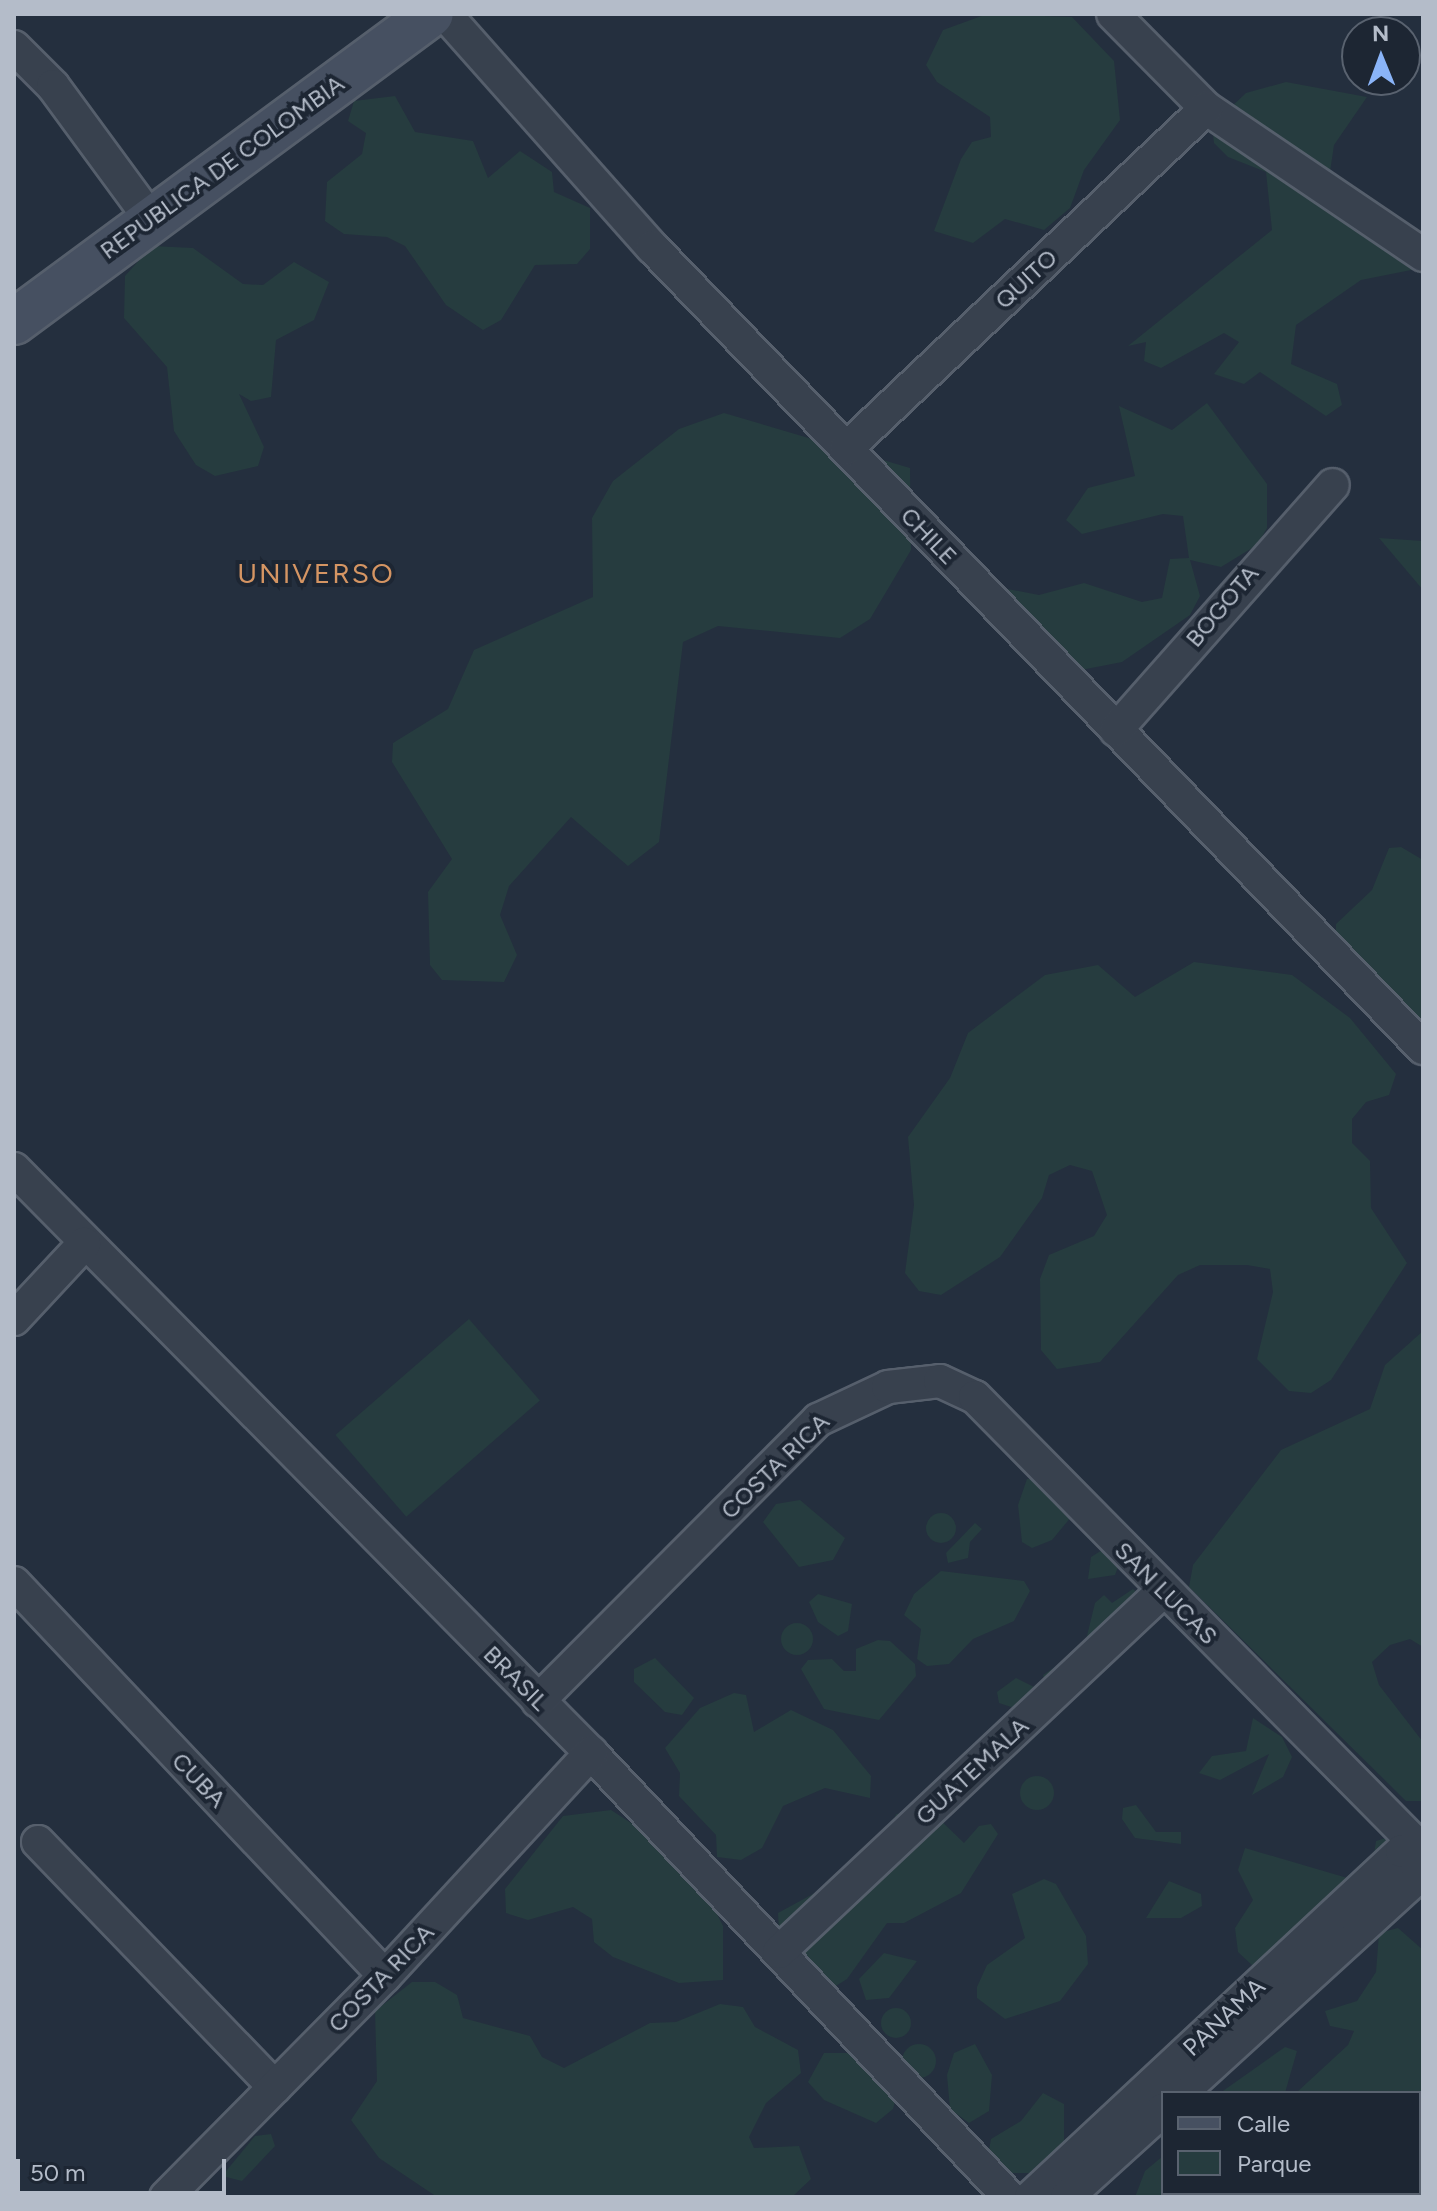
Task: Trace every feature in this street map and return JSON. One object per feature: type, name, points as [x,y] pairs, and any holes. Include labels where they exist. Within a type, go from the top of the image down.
[{"type":"street","name":"REPUBLICA DE COLOMBIA","points":[[14,322],[150,218],[431,14]]},
{"type":"street","name":"CHILE","points":[[445,14],[846,449],[1423,1048]]},
{"type":"street","points":[[1113,14],[1206,108],[1423,255]]},
{"type":"street","points":[[14,47],[53,86],[150,218]]},
{"type":"street","name":"QUITO","points":[[846,449],[1206,108]]},
{"type":"street","name":"BOGOTA","points":[[1116,730],[1333,485]]},
{"type":"street","name":"BRASIL","points":[[14,1169],[84,1244],[591,1753],[1009,2197]]},
{"type":"street","points":[[14,1319],[84,1244]]},
{"type":"street","name":"SAN LUCAS","points":[[888,1387],[940,1381],[975,1397],[1423,1851]]},
{"type":"street","name":"COSTA RICA","points":[[538,1701],[818,1420],[888,1387]]},
{"type":"street","name":"CUBA","points":[[14,1583],[385,1976]]},
{"type":"street","name":"GUATEMALA","points":[[779,1952],[1164,1590]]},
{"type":"street","name":"COSTA RICA","points":[[178,2193],[275,2087],[385,1976],[591,1753]]},
{"type":"street","points":[[38,1842],[275,2087]]},
{"type":"street","name":"PANAMA","points":[[1031,2197],[1402,1851],[1423,1851]]},
{"type":"street","name":"PANAMA","points":[[1183,2091],[1423,1872]]},
{"type":"street","points":[[1067,2197],[1161,2112]]},
{"type":"green space","points":[[987,14],[1072,17],[1114,61],[1120,120],[1084,170],[1070,208],[1044,230],[1005,219],[973,243],[934,231],[961,159],[972,142],[991,137],[990,117],[937,82],[926,65],[943,30]]},
{"type":"green space","points":[[1286,82],[1341,92],[1341,96],[1367,97],[1334,145],[1325,205],[1338,220],[1401,228],[1416,269],[1361,280],[1296,325],[1291,364],[1337,384],[1342,405],[1326,416],[1260,372],[1244,384],[1214,374],[1239,342],[1224,333],[1161,368],[1144,361],[1146,342],[1128,346],[1272,230],[1266,172],[1228,157],[1214,143],[1212,125],[1246,93]]},
{"type":"green space","points":[[395,96],[415,132],[473,141],[488,178],[520,151],[552,172],[554,192],[590,208],[590,249],[577,264],[535,265],[501,320],[483,330],[446,305],[405,246],[387,237],[344,234],[325,221],[327,182],[362,154],[366,133],[348,121],[354,101]]},
{"type":"green space","points":[[152,246],[193,248],[243,284],[263,285],[294,262],[329,282],[314,320],[276,340],[271,397],[251,401],[239,394],[264,447],[258,466],[215,476],[196,465],[174,431],[167,367],[124,318],[125,276]]},
{"type":"green space","points":[[1207,403],[1267,484],[1267,528],[1257,545],[1221,567],[1190,560],[1200,596],[1190,615],[1122,662],[1081,670],[997,587],[1039,595],[1084,583],[1142,602],[1162,598],[1170,559],[1189,558],[1183,516],[1163,514],[1082,534],[1066,520],[1088,488],[1135,476],[1119,406],[1172,430]]},
{"type":"green space","points":[[724,413],[910,468],[911,550],[870,619],[840,638],[718,626],[683,642],[659,842],[628,866],[571,817],[509,886],[500,915],[517,955],[504,982],[442,980],[430,965],[428,892],[452,859],[392,762],[393,743],[448,709],[474,650],[593,597],[592,518],[613,481],[679,429]]},
{"type":"green space","points":[[1379,538],[1423,541],[1423,590]]},
{"type":"green space","points":[[1401,847],[1423,860],[1423,1029],[1336,947],[1336,924],[1372,890],[1389,848]]},
{"type":"green space","points":[[1194,962],[1292,975],[1350,1018],[1396,1074],[1389,1095],[1366,1102],[1352,1119],[1352,1143],[1370,1161],[1371,1208],[1407,1263],[1331,1380],[1311,1393],[1289,1391],[1257,1359],[1273,1292],[1270,1269],[1247,1265],[1200,1265],[1178,1275],[1100,1362],[1057,1369],[1041,1350],[1040,1279],[1049,1255],[1094,1236],[1107,1215],[1092,1171],[1070,1165],[1049,1175],[1042,1198],[1000,1257],[941,1295],[919,1291],[905,1273],[914,1205],[908,1137],[950,1078],[968,1033],[1045,975],[1098,965],[1135,997]]},
{"type":"green space","points":[[469,1319],[540,1401],[406,1517],[335,1435]]},
{"type":"green space","points":[[1423,1331],[1423,1647],[1410,1639],[1390,1645],[1372,1662],[1379,1685],[1423,1742],[1423,1801],[1406,1801],[1189,1587],[1193,1565],[1281,1450],[1370,1409],[1385,1365]]},
{"type":"green space","points":[[1052,1478],[1081,1505],[1052,1540],[1032,1548],[1022,1542],[1018,1505],[1027,1479]]},
{"type":"green space","points":[[800,1500],[845,1538],[833,1560],[799,1567],[763,1522],[776,1504]]},
{"type":"green space","points":[[941,1513],[947,1514],[955,1522],[955,1534],[947,1542],[941,1543],[935,1542],[927,1534],[926,1528],[927,1522],[935,1514]]},
{"type":"green space","points":[[975,1523],[982,1529],[970,1542],[968,1558],[948,1563],[946,1553]]},
{"type":"green space","points":[[1107,1547],[1123,1554],[1115,1575],[1088,1579],[1091,1557]]},
{"type":"green space","points":[[941,1571],[1024,1581],[1030,1591],[1014,1621],[973,1639],[949,1664],[927,1666],[917,1659],[921,1629],[904,1615],[914,1594]]},
{"type":"green space","points":[[1133,1589],[1142,1597],[1046,1686],[1043,1675],[1084,1648],[1095,1603],[1104,1595],[1112,1603]]},
{"type":"green space","points":[[818,1594],[852,1604],[848,1631],[838,1636],[818,1622],[809,1602]]},
{"type":"green space","points":[[797,1623],[808,1628],[813,1639],[808,1650],[797,1655],[786,1650],[781,1639],[786,1628]]},
{"type":"green space","points":[[878,1640],[890,1641],[915,1664],[916,1676],[879,1720],[824,1709],[801,1669],[808,1660],[832,1659],[844,1671],[856,1671],[856,1649]]},
{"type":"green space","points":[[655,1658],[694,1698],[682,1715],[665,1712],[634,1682],[634,1669]]},
{"type":"green space","points":[[1016,1678],[1036,1688],[1020,1710],[999,1703],[997,1692]]},
{"type":"green space","points":[[734,1693],[746,1695],[754,1732],[791,1710],[833,1730],[871,1776],[870,1798],[825,1788],[783,1806],[762,1848],[741,1860],[717,1857],[716,1835],[679,1796],[680,1773],[665,1748],[700,1708]]},
{"type":"green space","points":[[1253,1718],[1282,1737],[1292,1757],[1283,1777],[1252,1795],[1269,1754],[1220,1780],[1199,1773],[1212,1756],[1246,1751]]},
{"type":"green space","points":[[1037,1776],[1049,1781],[1054,1793],[1049,1805],[1037,1810],[1025,1805],[1020,1793],[1025,1781]]},
{"type":"green space","points":[[1136,1805],[1156,1832],[1181,1832],[1181,1844],[1135,1838],[1122,1819],[1123,1808]]},
{"type":"green space","points":[[611,1810],[691,1862],[723,1926],[723,1980],[679,1983],[613,1957],[594,1942],[592,1919],[573,1907],[528,1920],[506,1913],[505,1889],[563,1816]]},
{"type":"green space","points":[[930,1810],[964,1843],[979,1826],[991,1824],[998,1834],[961,1893],[904,1923],[887,1923],[847,1979],[826,1992],[804,1992],[782,1981],[778,1913],[844,1877],[888,1837],[896,1814]]},
{"type":"green space","points":[[1409,1831],[1365,1948],[1333,1963],[1255,1968],[1238,1952],[1235,1928],[1253,1900],[1238,1870],[1245,1848],[1361,1882],[1371,1875],[1376,1841]]},
{"type":"green space","points":[[1044,1879],[1056,1884],[1086,1936],[1088,1964],[1060,2001],[1005,2019],[977,1998],[977,1987],[987,1965],[1025,1938],[1012,1894]]},
{"type":"green space","points":[[1169,1881],[1201,1894],[1202,1906],[1181,1918],[1146,1918]]},
{"type":"green space","points":[[1398,1928],[1423,1950],[1421,2114],[1421,2091],[1298,2091],[1348,2045],[1354,2031],[1330,2026],[1325,2011],[1357,2001],[1376,1972],[1379,1933]]},
{"type":"green space","points":[[884,1953],[917,1961],[889,1998],[866,2000],[859,1979]]},
{"type":"green space","points":[[412,1982],[435,1982],[457,1995],[463,2018],[530,2036],[542,2057],[564,2068],[650,2023],[676,2022],[720,2004],[743,2007],[755,2027],[798,2050],[801,2073],[766,2103],[749,2137],[754,2148],[799,2146],[811,2179],[792,2197],[437,2197],[379,2158],[351,2120],[377,2081],[375,2011]]},
{"type":"green space","points":[[896,2008],[907,2012],[911,2023],[907,2034],[896,2038],[885,2034],[881,2023],[885,2012]]},
{"type":"green space","points":[[919,2044],[931,2049],[936,2061],[931,2073],[919,2078],[907,2073],[902,2061],[907,2049]]},
{"type":"green space","points":[[975,2044],[992,2075],[989,2111],[969,2123],[950,2109],[947,2075],[954,2053]]},
{"type":"green space","points":[[1285,2047],[1297,2051],[1286,2091],[1223,2091]]},
{"type":"green space","points":[[824,2053],[847,2053],[878,2071],[896,2098],[893,2109],[876,2123],[824,2100],[808,2082]]},
{"type":"green space","points":[[1043,2093],[1064,2104],[1064,2142],[1029,2173],[1006,2173],[987,2161],[991,2139],[1021,2121]]},
{"type":"green space","points":[[271,2134],[275,2146],[242,2181],[222,2176],[255,2136]]},
{"type":"green space","points":[[1161,2158],[1161,2195],[1214,2197],[1135,2197],[1145,2171]]},
{"type":"district","name":"UNIVERSO","points":[[316,573]]}]
